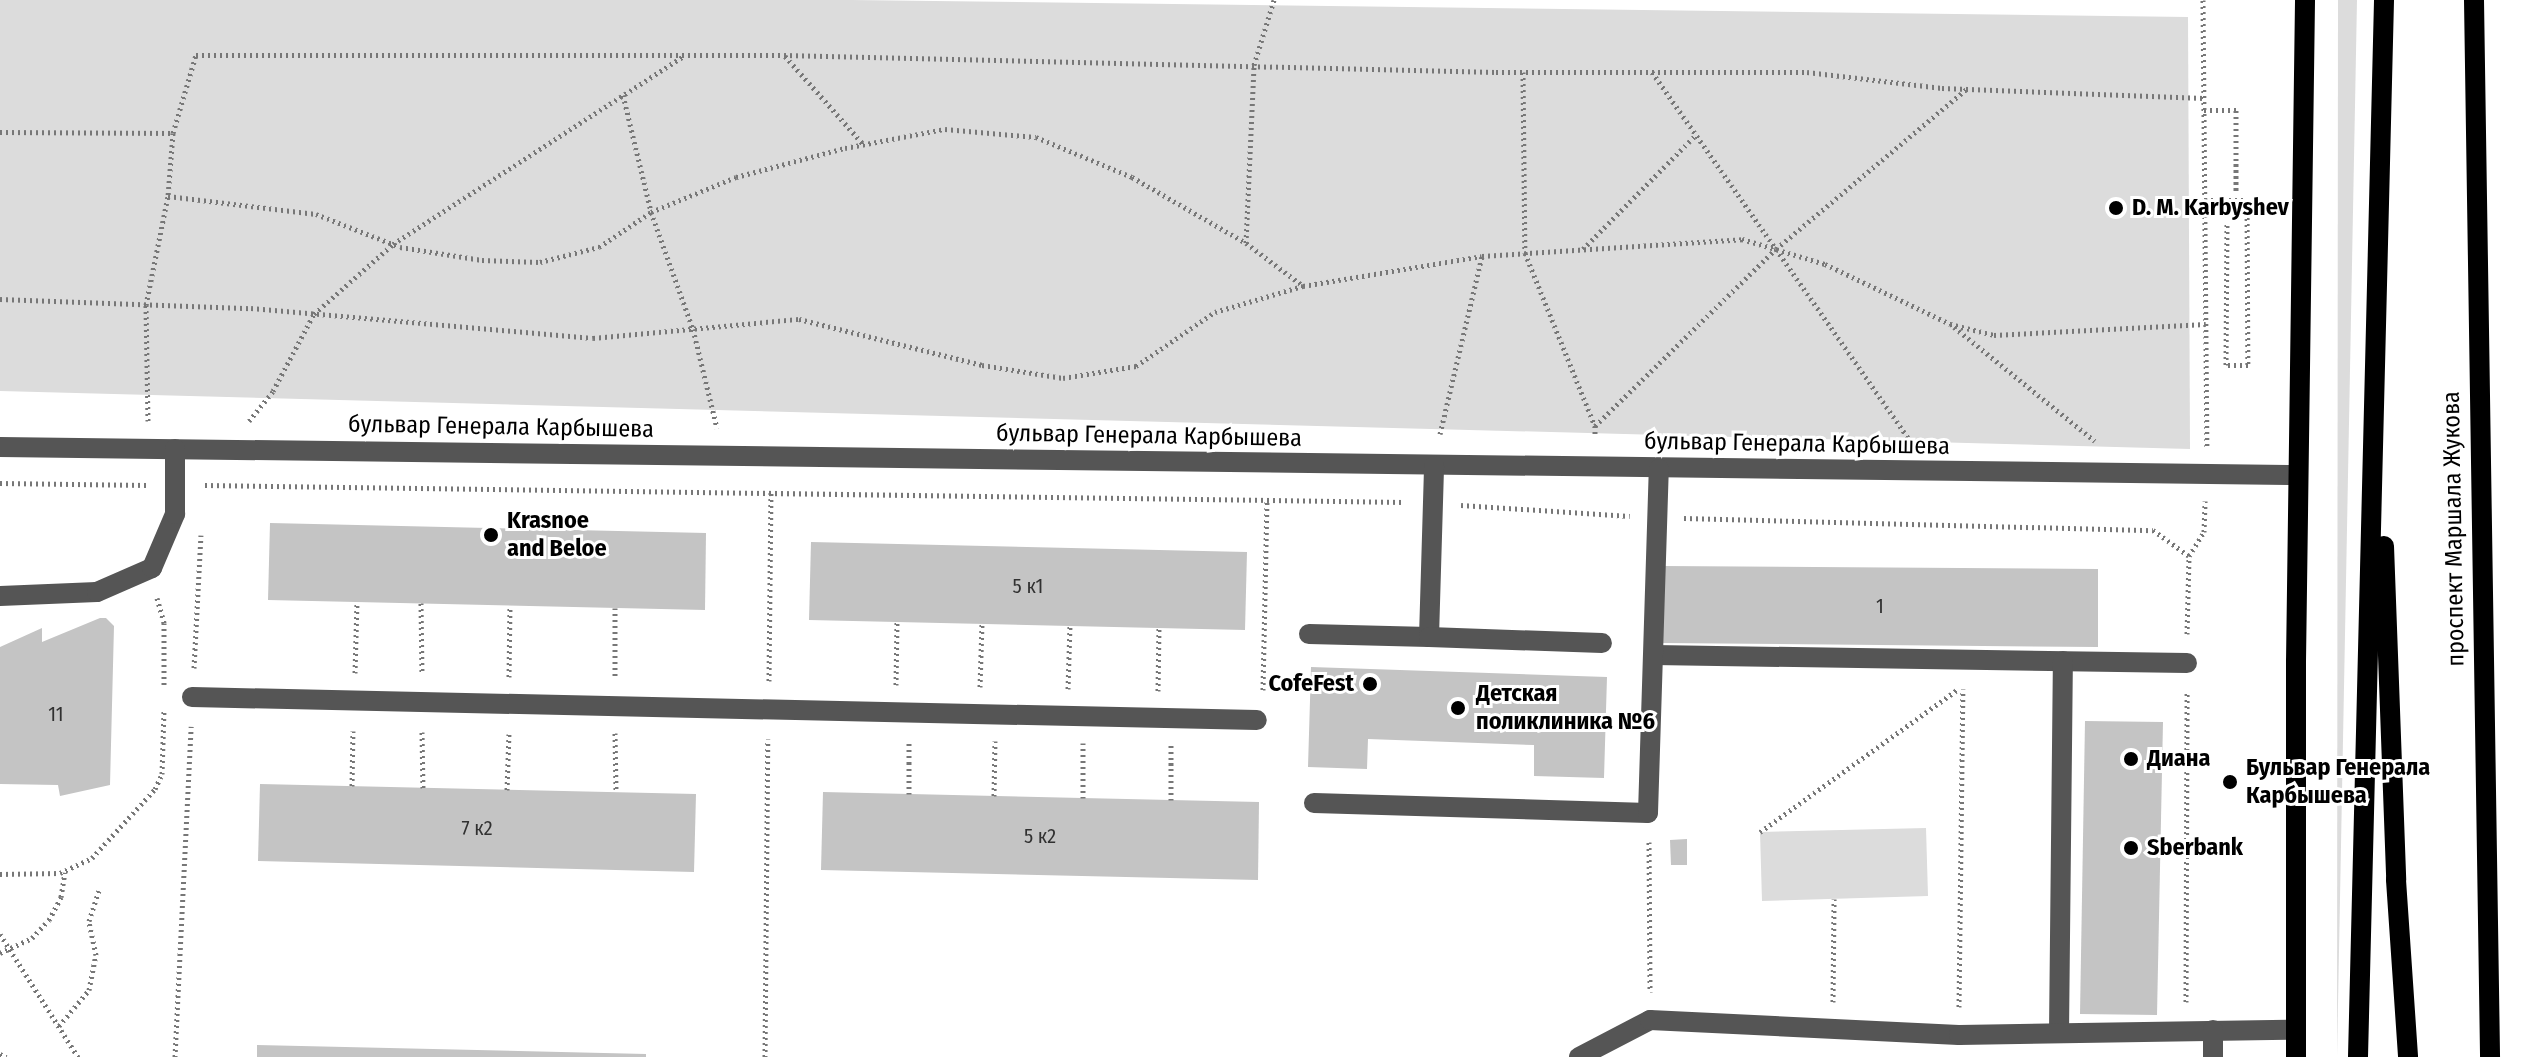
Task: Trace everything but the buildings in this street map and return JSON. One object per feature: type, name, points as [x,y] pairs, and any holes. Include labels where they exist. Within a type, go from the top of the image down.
[{"type":"main road","points":[[2296,1057],[2298,475],[2305,0]]},
{"type":"main road","points":[[2358,1057],[2384,0]]},
{"type":"main road","name":"проспект Маршала Жукова","points":[[2474,0],[2490,1057]]},
{"type":"main road","points":[[2377,350],[2396,880],[2408,1057]]},
{"type":"street","name":"бульвар Генерала Карбышева","points":[[0,447],[2298,475]]},
{"type":"street","points":[[0,596],[64,597],[97,592],[152,568],[175,514],[175,449]]},
{"type":"street","points":[[1429,637],[1434,466]]},
{"type":"street","points":[[1314,803],[1648,813],[1659,469]]},
{"type":"street","points":[[1309,634],[1602,643]]},
{"type":"street","points":[[1654,655],[2187,663]]},
{"type":"street","points":[[2059,1033],[2063,661]]},
{"type":"street","points":[[192,697],[1257,720]]},
{"type":"street","points":[[1579,1057],[1650,1020],[1959,1035],[2296,1030]]},
{"type":"street","points":[[2213,1030],[2213,1057]]},
{"type":"path","points":[[1246,243],[1254,65],[1274,0]]},
{"type":"path","points":[[2186,1032],[2189,556],[2204,532],[2206,474],[2203,0]]},
{"type":"path","points":[[0,483],[150,485],[146,305],[168,196],[173,133],[196,55],[784,55],[1523,72],[1807,72],[1967,89],[2204,98]]},
{"type":"path","points":[[228,449],[273,391],[314,314],[393,244],[685,55]]},
{"type":"path","points":[[784,55],[864,144]]},
{"type":"path","points":[[1523,72],[1525,253],[1595,426],[1595,468]]},
{"type":"path","points":[[1652,72],[1931,471]]},
{"type":"path","points":[[1595,426],[1776,249],[1967,89]]},
{"type":"path","points":[[623,95],[651,212],[693,329],[723,456]]},
{"type":"path","points":[[2204,110],[2236,110],[2236,191]]},
{"type":"path","points":[[168,196],[316,214],[393,244],[482,260],[540,262],[599,247],[651,212],[736,177],[864,144],[945,129],[1036,137],[1132,177],[1246,243],[1303,286]]},
{"type":"path","points":[[0,132],[173,133]]},
{"type":"path","points":[[1582,249],[1696,135]]},
{"type":"path","points":[[2205,200],[2247,200],[2248,365],[2226,365],[2227,223]]},
{"type":"path","points":[[0,299],[314,314],[593,338],[799,319],[982,365],[1063,378],[1136,366],[1215,312],[1303,286],[1482,256],[1742,239],[1825,264],[1950,324],[1994,335],[2206,324]]},
{"type":"path","points":[[1434,466],[1482,256]]},
{"type":"path","points":[[1950,324],[2135,473]]},
{"type":"path","points":[[203,500],[204,449]]},
{"type":"path","points":[[175,485],[771,490],[1434,503],[1657,517],[2153,530],[2189,556]]},
{"type":"path","points":[[765,1057],[771,490]]},
{"type":"path","points":[[1257,720],[1263,700],[1267,500]]},
{"type":"path","points":[[175,1057],[201,531]]},
{"type":"path","points":[[0,874],[65,872],[92,858],[143,806],[162,774],[164,623],[155,594],[140,575]]},
{"type":"path","points":[[897,622],[909,794]]},
{"type":"path","points":[[982,624],[994,796]]},
{"type":"path","points":[[1070,626],[1083,798]]},
{"type":"path","points":[[1159,628],[1171,800]]},
{"type":"path","points":[[1760,832],[1963,686],[1959,1035]]},
{"type":"path","points":[[1648,813],[1650,1020]]},
{"type":"path","points":[[0,953],[10,951],[32,938],[49,920],[61,897],[65,872]]},
{"type":"path","points":[[59,1026],[89,990],[96,955],[89,921],[99,891]]},
{"type":"path","points":[[1832,1029],[1834,899]]},
{"type":"path","points":[[0,934],[78,1057]]},
{"type":"path","points":[[0,1054],[6,1057]]},
{"type":"shaded area","points":[[0,0],[851,0],[2188,17],[2190,449],[0,391]]},
{"type":"shaded area","points":[[2338,0],[2357,0],[2337,1057]]},
{"type":"shaded area","points":[[1926,828],[1928,896],[1762,901],[1760,832]]},
{"type":"place","name":"D. M. Karbyshev","points":[[2116,208]]},
{"type":"place","name":"Krasnoe and Beloe","points":[[491,535]]},
{"type":"place","name":"CofeFest","points":[[1370,684]]},
{"type":"place","name":"Детская поликлиника №6","points":[[1458,708]]},
{"type":"place","name":"Диана","points":[[2131,759]]},
{"type":"place","name":"Бульвар Генерала Карбышева","points":[[2230,782]]},
{"type":"place","name":"Sberbank","points":[[2131,848]]}]
